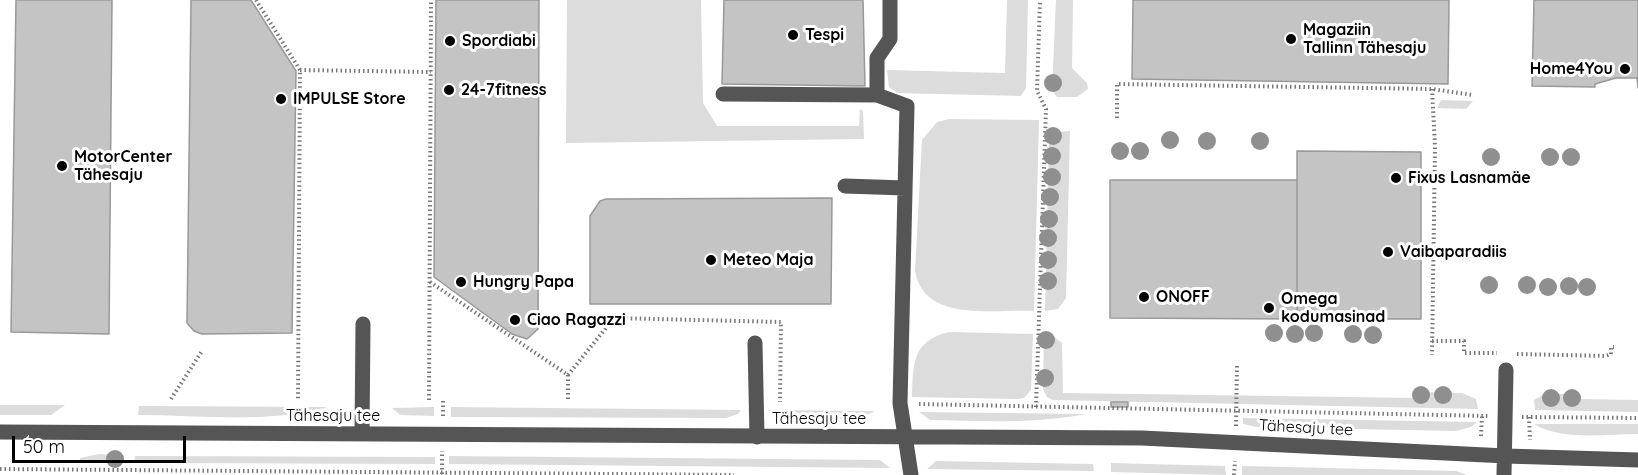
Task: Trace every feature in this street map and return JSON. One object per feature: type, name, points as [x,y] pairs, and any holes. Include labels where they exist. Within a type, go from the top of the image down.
[{"type":"street","points":[[877,95],[877,58],[890,39],[890,0]]},
{"type":"street","points":[[723,94],[877,95],[907,106],[900,403],[911,475]]},
{"type":"street","points":[[845,186],[905,188]]},
{"type":"street","points":[[362,434],[363,324]]},
{"type":"street","points":[[755,343],[757,437]]},
{"type":"street","points":[[1504,475],[1506,370]]},
{"type":"street","name":"Tähesaju tee","points":[[0,432],[1142,438],[1506,456],[1638,460]]},
{"type":"path","points":[[256,0],[300,70],[298,399]]},
{"type":"path","points":[[429,400],[431,0]]},
{"type":"path","points":[[1036,407],[1046,109],[1037,92],[1040,0]]},
{"type":"path","points":[[300,70],[431,72]]},
{"type":"path","points":[[1117,118],[1117,84],[1432,89],[1473,95]]},
{"type":"path","points":[[1432,89],[1435,146],[1432,355]]},
{"type":"path","points":[[430,282],[568,375]]},
{"type":"path","points":[[568,400],[568,375],[614,318],[781,322],[780,402]]},
{"type":"path","points":[[1432,341],[1464,341],[1464,352],[1606,356],[1611,354],[1611,347],[1614,347]]},
{"type":"path","points":[[171,399],[202,351]]},
{"type":"path","points":[[1236,410],[1237,365]]},
{"type":"path","points":[[900,403],[1638,418]]},
{"type":"path","points":[[0,469],[734,475]]},
{"type":"shaded area","points":[[567,0],[701,0],[703,103],[717,126],[859,126],[860,109],[863,111],[864,139],[566,143]]},
{"type":"shaded area","points":[[1007,0],[1028,0],[1026,88],[1021,96],[897,93],[889,87],[887,70],[1005,73]]},
{"type":"shaded area","points":[[1056,0],[1073,0],[1072,68],[1087,83],[1088,89],[1077,97],[1057,97],[1052,90]]},
{"type":"shaded area","points":[[1441,100],[1473,101],[1466,109],[1437,108]]},
{"type":"shaded area","points":[[949,119],[1039,120],[1034,311],[963,310],[946,306],[932,299],[921,288],[915,271],[922,140],[937,122]]},
{"type":"shaded area","points":[[1070,131],[1066,298],[1058,309],[1045,311],[1049,139],[1055,132]]},
{"type":"shaded area","points":[[949,332],[1033,334],[1031,390],[1024,398],[1018,399],[912,397],[914,364],[921,348],[928,341]]},
{"type":"shaded area","points":[[1044,334],[1052,335],[1062,343],[1063,393],[1417,398],[1417,392],[1462,393],[1476,399],[1478,409],[1053,400],[1047,397],[1043,389]]},
{"type":"shaded area","points":[[1545,394],[1579,394],[1579,399],[1638,400],[1638,412],[1535,410],[1534,400]]},
{"type":"shaded area","points":[[0,405],[65,405],[51,415],[0,415]]},
{"type":"shaded area","points":[[139,406],[328,407],[282,415],[234,417],[138,415]]},
{"type":"shaded area","points":[[434,407],[434,416],[400,415],[392,408]]},
{"type":"shaded area","points":[[451,407],[741,410],[738,414],[726,418],[451,417]]},
{"type":"shaded area","points":[[768,410],[875,411],[866,415],[820,420],[789,418],[776,415]]},
{"type":"shaded area","points":[[919,412],[1086,414],[1028,421],[988,421],[930,420]]},
{"type":"shaded area","points":[[1243,418],[1477,422],[1471,427],[1456,431],[1257,427],[1243,424]]},
{"type":"shaded area","points":[[1534,424],[1638,424],[1638,434],[1571,435]]},
{"type":"shaded area","points":[[99,454],[121,455],[121,463],[80,463],[80,458]]},
{"type":"shaded area","points":[[135,456],[435,457],[435,464],[134,463]]},
{"type":"shaded area","points":[[449,456],[880,460],[890,468],[449,464]]},
{"type":"shaded area","points":[[936,461],[1093,464],[1094,471],[927,469]]},
{"type":"shaded area","points":[[1111,463],[1225,466],[1226,475],[1111,472]]},
{"type":"shaded area","points":[[1242,466],[1456,471],[1467,475],[1242,475]]},
{"type":"building","name":"MotorCenter Tähesaju","points":[[16,0],[112,0],[109,334],[11,332]]},
{"type":"building","points":[[191,0],[251,0],[296,71],[292,333],[202,334],[194,331],[187,323]]},
{"type":"building","points":[[436,0],[539,0],[538,329],[527,339],[512,334],[434,277]]},
{"type":"building","name":"Tespi","points":[[724,0],[863,0],[865,86],[722,84]]},
{"type":"building","name":"Magaziin Tallinn Tähesaju","points":[[1133,0],[1449,0],[1448,84],[1132,79]]},
{"type":"building","points":[[1534,0],[1638,0],[1638,88],[1637,78],[1616,78],[1595,84],[1595,87],[1532,86]]},
{"type":"building","points":[[1297,151],[1421,152],[1421,319],[1297,319]]},
{"type":"building","points":[[1110,180],[1297,180],[1297,319],[1110,318]]},
{"type":"building","name":"Meteo Maja","points":[[832,198],[831,304],[590,304],[590,216],[600,201],[606,199]]},
{"type":"building","points":[[1111,402],[1128,402],[1128,407],[1111,407]]},
{"type":"place","name":"Tespi","points":[[793,35]]},
{"type":"place","name":"Magaziin Tallinn Tähesaju","points":[[1291,39]]},
{"type":"place","name":"Spordiabi","points":[[450,41]]},
{"type":"place","name":"Home4You","points":[[1625,69]]},
{"type":"place","name":"24-7fitness","points":[[449,90]]},
{"type":"place","name":"IMPULSE Store","points":[[281,99]]},
{"type":"place","name":"MotorCenter Tähesaju","points":[[62,166]]},
{"type":"place","name":"Fixus Lasnamäe","points":[[1396,178]]},
{"type":"place","name":"Vaibaparadiis","points":[[1388,252]]},
{"type":"place","name":"Meteo Maja","points":[[711,260]]},
{"type":"place","name":"Hungry Papa","points":[[461,282]]},
{"type":"place","name":"ONOFF","points":[[1144,297]]},
{"type":"place","name":"Omega kodumasinad","points":[[1269,308]]},
{"type":"place","name":"Ciao Ragazzi","points":[[515,320]]}]
